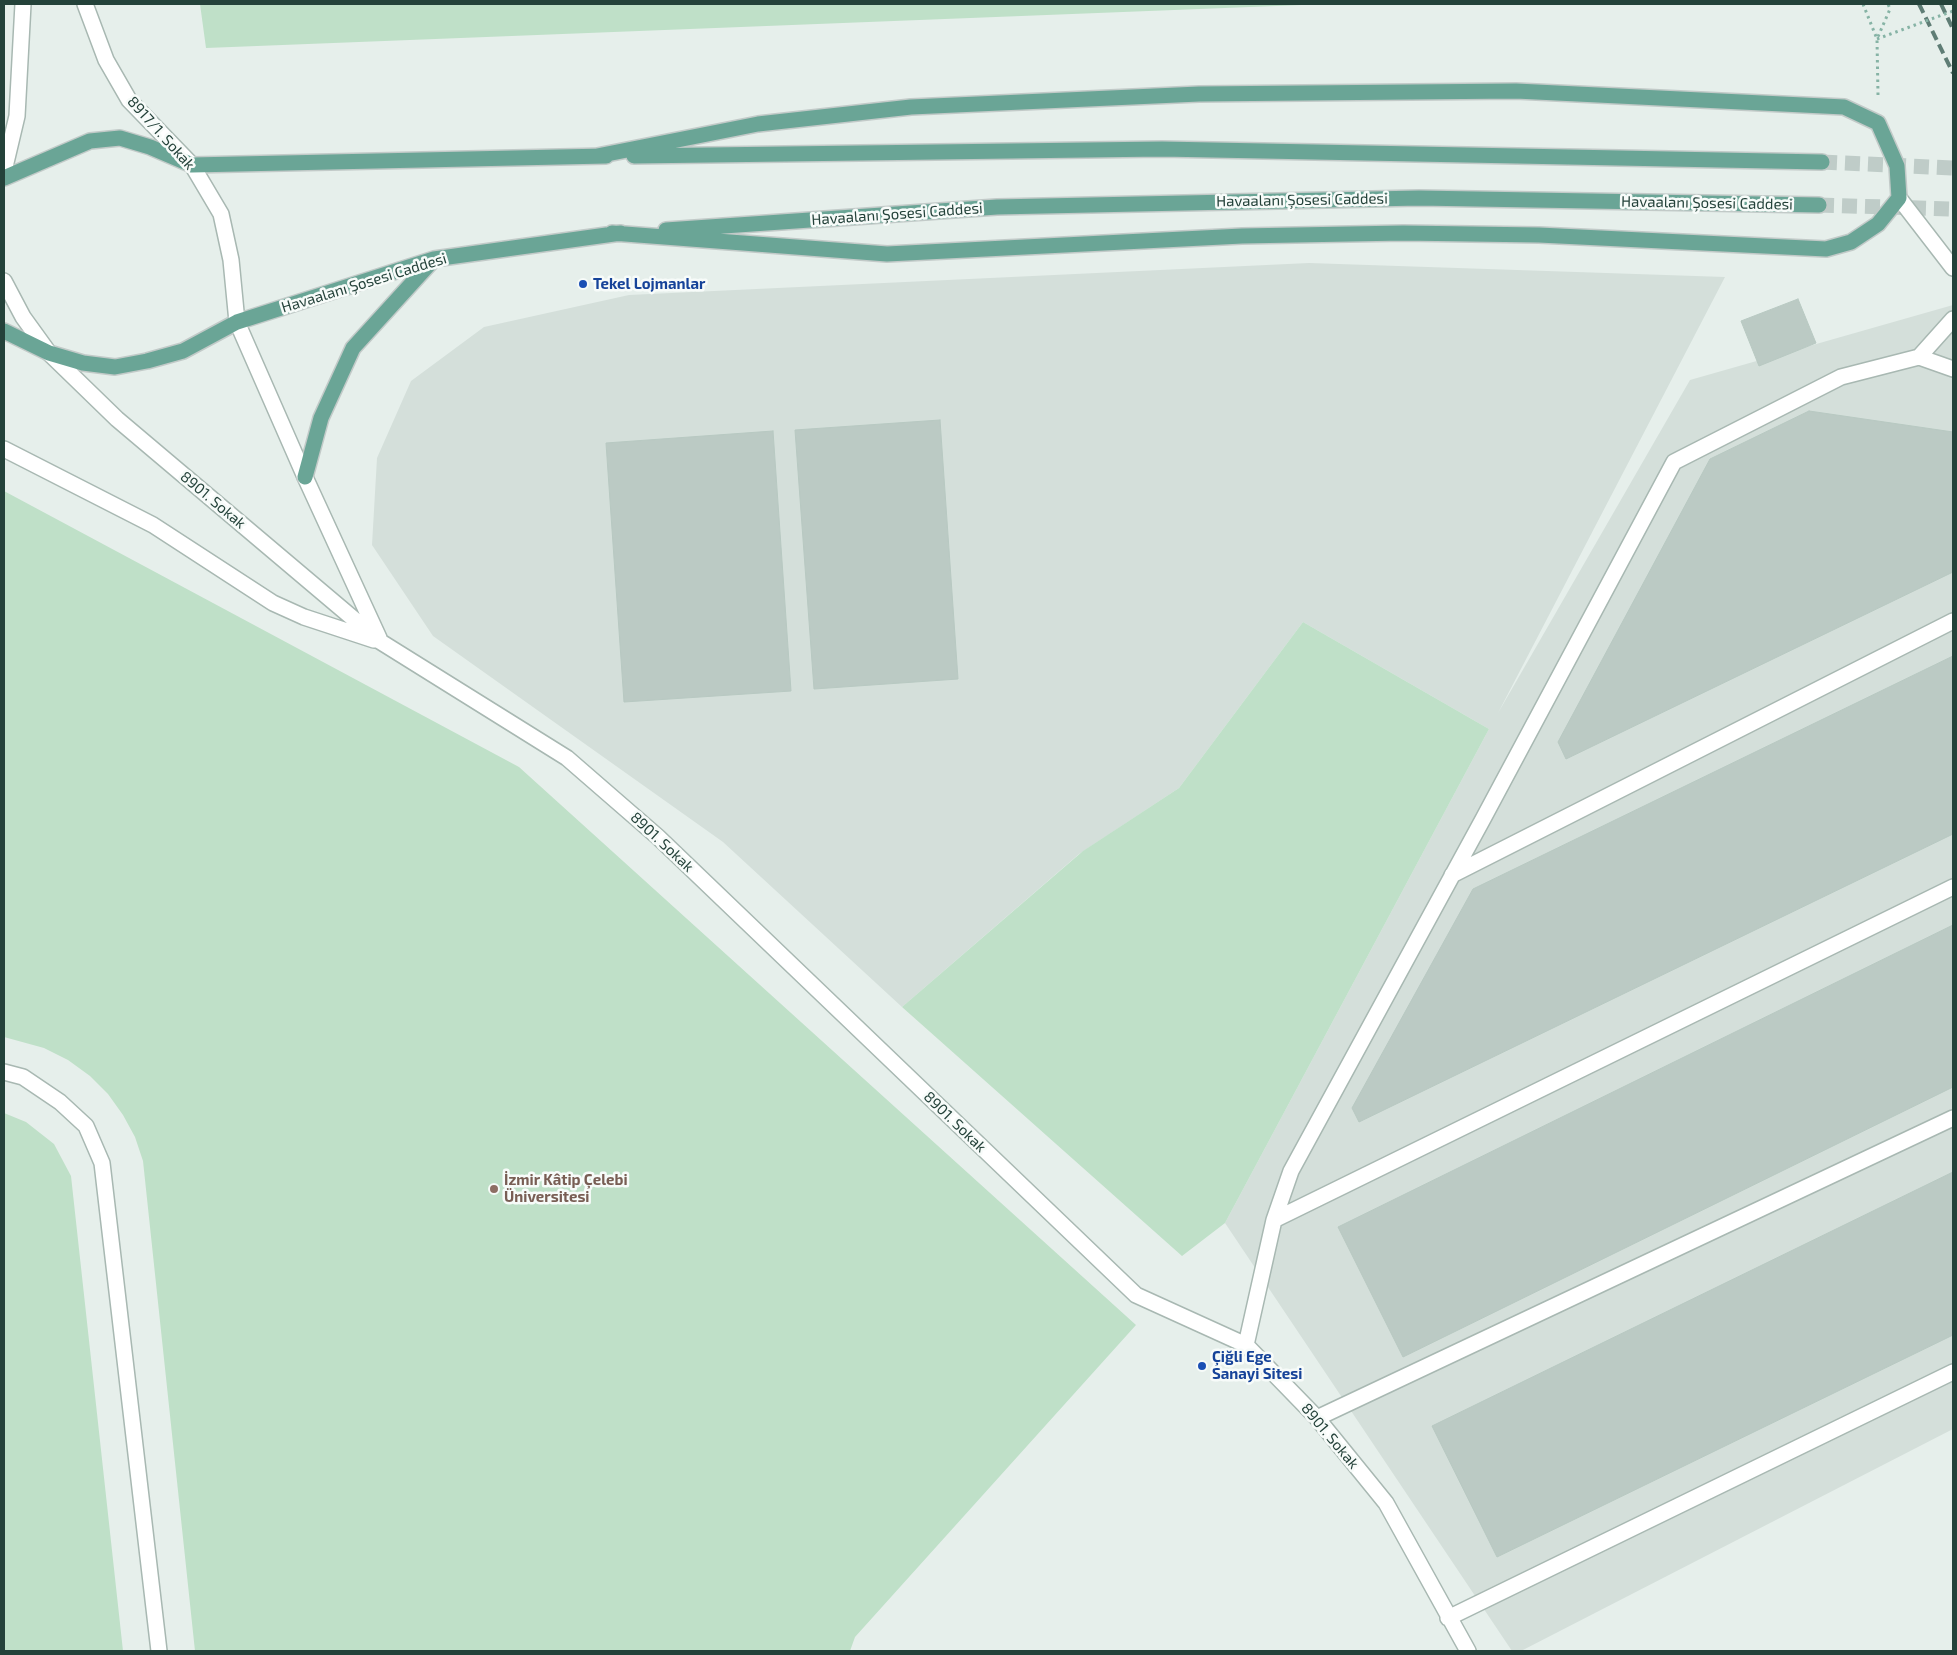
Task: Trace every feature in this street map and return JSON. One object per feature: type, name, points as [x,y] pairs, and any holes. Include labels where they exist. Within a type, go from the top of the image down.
[{"type":"main road","points":[[597,156],[758,124],[911,107],[1199,94],[1516,91],[1844,107],[1878,123],[1898,166],[1899,198],[1878,224],[1851,242],[1826,249],[1539,235],[1402,233],[1242,236],[887,254],[612,233]]},
{"type":"main road","points":[[4,178],[90,141],[120,138],[150,147],[192,165],[597,156],[1162,149],[1822,162]]},
{"type":"main road","name":"Havaalanı Şosesi Caddesi","points":[[4,331],[49,354],[83,363],[115,367],[147,362],[183,351],[237,322],[434,259],[612,233],[1006,207],[1420,198],[1819,205]]},
{"type":"main road","points":[[304,477],[321,418],[353,348],[434,259]]},
{"type":"street","points":[[4,171],[17,116],[22,4]]},
{"type":"street","name":"8917/1. Sokak","points":[[85,4],[106,60],[129,100],[192,165],[221,214],[231,260],[237,322]]},
{"type":"street","points":[[1899,198],[1953,268]]},
{"type":"street","points":[[4,280],[23,317],[49,354]]},
{"type":"street","points":[[1246,1345],[1274,1220],[1291,1171],[1674,462],[1841,377],[1919,356],[1953,319]]},
{"type":"street","points":[[237,322],[304,477],[380,642]]},
{"type":"street","name":"8901. Sokak","points":[[49,354],[116,419],[380,642],[567,758],[658,837],[1136,1295],[1246,1345],[1317,1418],[1386,1503],[1448,1618],[1468,1651]]},
{"type":"street","points":[[1919,356],[1953,370]]},
{"type":"street","points":[[4,449],[153,525],[273,602],[304,617],[380,642]]},
{"type":"street","points":[[1452,875],[1953,621]]},
{"type":"street","points":[[1274,1220],[1953,887]]},
{"type":"street","points":[[4,1072],[23,1077],[60,1102],[86,1126],[102,1162],[159,1651]]},
{"type":"street","points":[[1317,1418],[1953,1118]]},
{"type":"street","points":[[1448,1618],[1953,1372]]},
{"type":"path","points":[[1863,4],[1877,39],[1878,123]]},
{"type":"path","points":[[1877,39],[1890,9],[1888,4]]},
{"type":"path","points":[[1877,39],[1953,11]]},
{"type":"shaded area","points":[[1309,263],[1725,277],[1498,713],[1690,380],[1953,305],[1953,1429],[1521,1651],[1512,1651],[1225,1223],[1489,729],[1303,622],[1179,788],[1079,854],[902,1007],[723,842],[433,636],[372,545],[377,458],[411,381],[484,327],[629,295]]},
{"type":"green space","points":[[200,4],[1327,4],[206,48]]},
{"type":"green space","name":"İzmir Kâtip Çelebi Üniversitesi","points":[[4,491],[519,767],[1136,1325],[855,1637],[850,1651],[195,1651],[143,1161],[135,1137],[123,1115],[108,1094],[90,1076],[68,1060],[44,1048],[4,1037]]},
{"type":"green space","points":[[1303,622],[1489,729],[1225,1223],[1182,1256],[902,1007],[1083,851],[1179,788]]},
{"type":"green space","points":[[4,1113],[26,1122],[54,1144],[71,1176],[123,1651],[4,1651]]},
{"type":"building","points":[[1798,299],[1816,343],[1759,366],[1741,321]]},
{"type":"building","points":[[1809,411],[1953,432],[1953,572],[1566,759],[1558,742],[1710,459]]},
{"type":"building","points":[[940,420],[958,679],[814,689],[795,430]]},
{"type":"building","points":[[773,431],[791,691],[624,702],[606,443]]},
{"type":"building","points":[[1953,656],[1953,834],[1359,1122],[1352,1108],[1473,889]]},
{"type":"building","points":[[1953,925],[1953,1087],[1403,1357],[1338,1227]]},
{"type":"building","points":[[1953,1172],[1953,1335],[1497,1557],[1432,1426]]},
{"type":"tunnel","points":[[1822,162],[1953,168]]},
{"type":"tunnel","points":[[1819,205],[1953,209]]},
{"type":"railway","points":[[1919,4],[1953,73]]},
{"type":"railway","points":[[1941,4],[1953,29]]},
{"type":"place","name":"Tekel Lojmanlar","points":[[583,284]]},
{"type":"place","name":"İzmir Kâtip Çelebi Üniversitesi","points":[[494,1189]]},
{"type":"place","name":"Çiğli Ege Sanayi Sitesi","points":[[1202,1366]]}]
